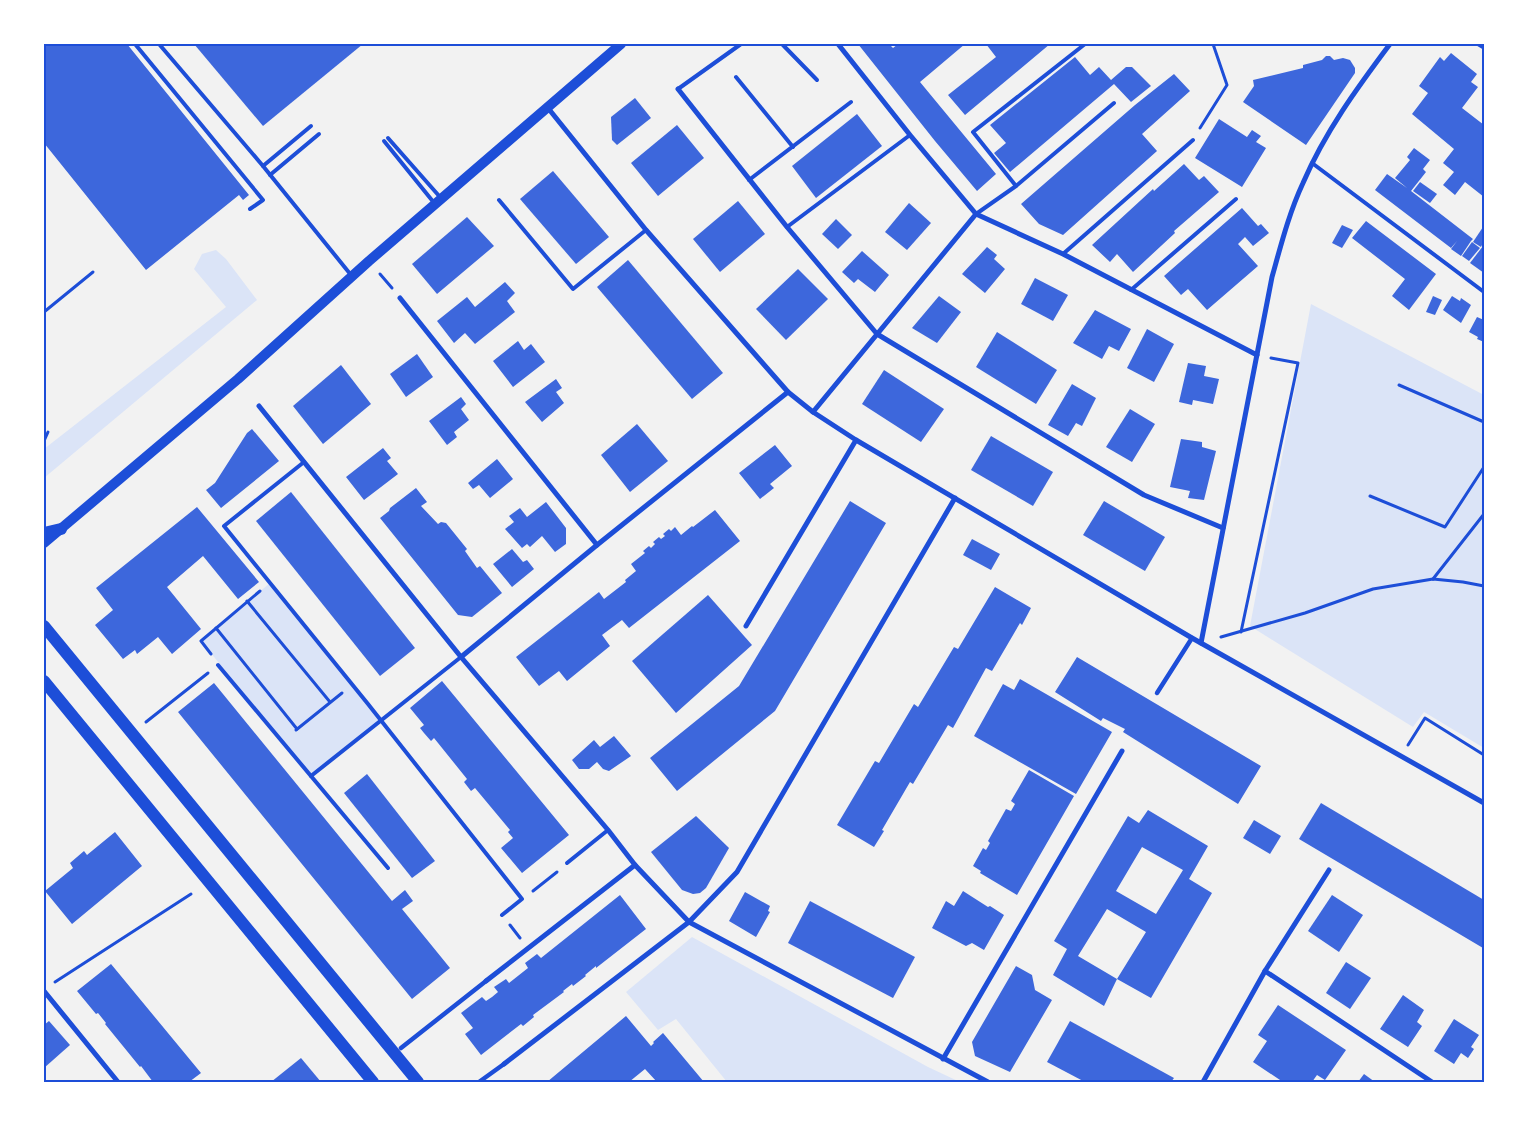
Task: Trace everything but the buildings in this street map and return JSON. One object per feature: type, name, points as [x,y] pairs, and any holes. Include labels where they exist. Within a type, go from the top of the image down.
[{"type":"main road","points":[[44,543],[238,379],[369,261],[622,44]]},
{"type":"main road","points":[[44,533],[61,529]]},
{"type":"main road","points":[[44,626],[418,1082]]},
{"type":"main road","points":[[44,681],[373,1082]]},
{"type":"street","points":[[838,44],[976,214],[1063,254],[1257,355]]},
{"type":"street","points":[[1201,643],[1272,277],[1283,238],[1296,200],[1312,163],[1336,119],[1390,44]]},
{"type":"street","points":[[1479,44],[1484,47]]},
{"type":"street","points":[[678,89],[787,227],[877,334],[1144,495],[1223,528]]},
{"type":"street","points":[[548,108],[646,230],[788,392],[813,412],[856,440],[1192,638],[1484,803]]},
{"type":"street","points":[[813,412],[976,214]]},
{"type":"street","points":[[400,298],[597,545]]},
{"type":"street","points":[[462,657],[597,545],[788,392]]},
{"type":"street","points":[[259,406],[462,657],[608,830],[635,865],[689,922],[988,1082]]},
{"type":"street","points":[[746,626],[856,440]]},
{"type":"street","points":[[480,1082],[689,922],[737,872],[955,498]]},
{"type":"street","points":[[1157,693],[1192,638]]},
{"type":"street","points":[[942,1059],[1122,751]]},
{"type":"street","points":[[401,1048],[635,865]]},
{"type":"street","points":[[1203,1082],[1265,971],[1329,870]]},
{"type":"street","points":[[1265,971],[1432,1082]]},
{"type":"street","points":[[44,992],[118,1082]]},
{"type":"lane","points":[[135,44],[263,200],[250,209]]},
{"type":"lane","points":[[160,44],[263,166],[352,276]]},
{"type":"lane","points":[[678,89],[741,44]]},
{"type":"lane","points":[[782,44],[817,80]]},
{"type":"lane","points":[[1016,186],[973,132],[1085,44]]},
{"type":"lane","points":[[736,77],[793,147]]},
{"type":"lane","points":[[749,180],[851,102]]},
{"type":"lane","points":[[976,214],[1016,186],[1114,103]]},
{"type":"lane","points":[[263,166],[312,126]]},
{"type":"lane","points":[[270,175],[319,134]]},
{"type":"lane","points":[[787,227],[910,135]]},
{"type":"lane","points":[[388,138],[438,202]]},
{"type":"lane","points":[[1063,254],[1193,140]]},
{"type":"lane","points":[[384,142],[438,202]]},
{"type":"lane","points":[[1312,163],[1484,292]]},
{"type":"lane","points":[[1131,290],[1236,199]]},
{"type":"lane","points":[[499,200],[573,289],[646,230]]},
{"type":"lane","points":[[304,462],[224,526],[353,685],[522,900],[502,915]]},
{"type":"lane","points":[[311,776],[462,657]]},
{"type":"lane","points":[[218,664],[388,868]]},
{"type":"lane","points":[[567,863],[608,830]]},
{"type":"path","points":[[1193,140],[1226,85],[1213,44]]},
{"type":"path","points":[[369,261],[400,298]]},
{"type":"path","points":[[44,312],[93,272]]},
{"type":"path","points":[[1242,632],[1298,363],[1257,355]]},
{"type":"path","points":[[1399,385],[1484,422]]},
{"type":"path","points":[[44,441],[48,432]]},
{"type":"path","points":[[1370,496],[1445,527],[1484,468]]},
{"type":"path","points":[[1433,580],[1484,514]]},
{"type":"path","points":[[1201,643],[1305,614],[1373,589],[1433,580],[1464,582],[1484,586]]},
{"type":"path","points":[[142,726],[218,664],[201,640],[270,583]]},
{"type":"path","points":[[248,602],[330,702]]},
{"type":"path","points":[[216,628],[297,729]]},
{"type":"path","points":[[284,744],[297,729],[353,685]]},
{"type":"path","points":[[1401,756],[1425,718],[1484,754]]},
{"type":"path","points":[[522,900],[567,863]]},
{"type":"path","points":[[52,984],[191,894]]},
{"type":"path","points":[[502,915],[530,949]]},
{"type":"shaded area","points":[[216,250],[226,259],[257,300],[44,478],[44,449],[226,307],[194,269],[202,254]]},
{"type":"shaded area","points":[[1311,304],[1484,395],[1484,748],[1424,712],[1413,727],[1250,626]]},
{"type":"shaded area","points":[[270,583],[381,721],[311,776],[201,641]]},
{"type":"shaded area","points":[[692,937],[928,1067],[960,1082],[727,1082],[676,1019],[658,1030],[626,992]]}]
